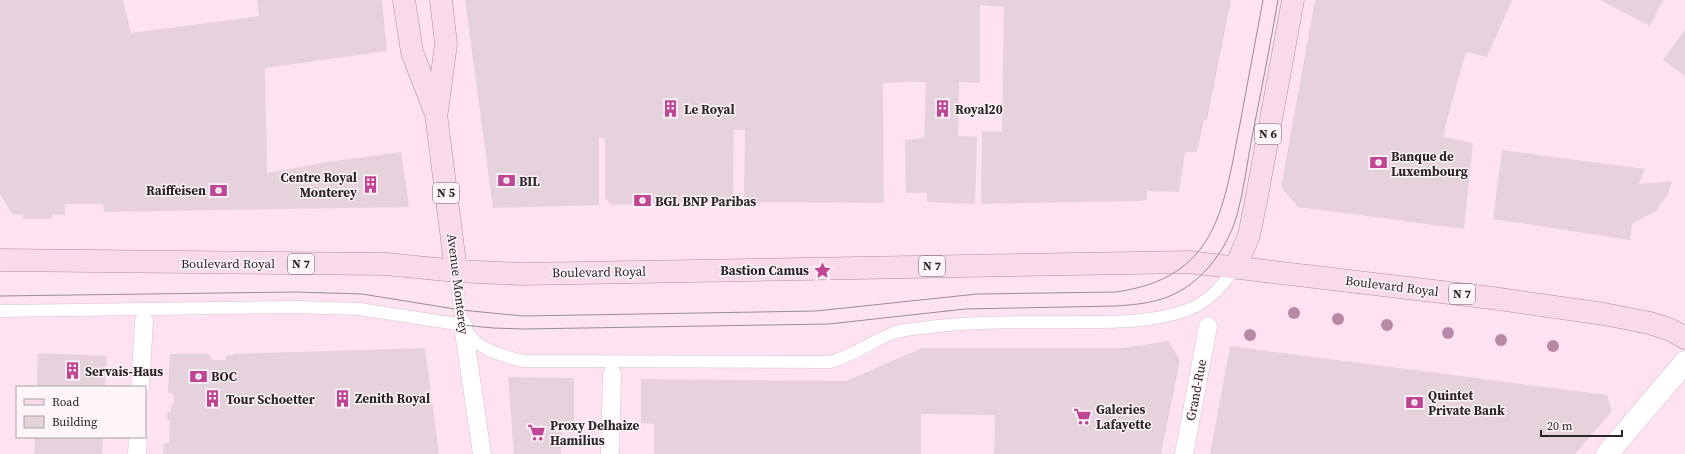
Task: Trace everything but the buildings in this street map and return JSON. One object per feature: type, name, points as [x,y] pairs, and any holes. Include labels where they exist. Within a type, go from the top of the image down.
[{"type":"main road","name":"N 6","points":[[1236,266],[1249,235],[1293,0]]},
{"type":"main road","name":"Avenue Monterey","points":[[405,9],[411,24],[418,29],[426,30],[437,23],[442,6]]},
{"type":"main road","name":"Avenue Monterey","points":[[436,114],[446,44],[442,6]]},
{"type":"main road","name":"Avenue Monterey","points":[[405,9],[412,52],[436,114],[456,271]]},
{"type":"main road","name":"Boulevard Royal","points":[[0,260],[386,264],[456,271],[522,274],[1189,262],[1236,266],[1492,298],[1604,314],[1650,323],[1671,330],[1685,338]]},
{"type":"street","points":[[140,386],[144,321]]},
{"type":"street","name":"Avenue Monterey","points":[[463,324],[482,454]]},
{"type":"street","name":"Grand-Rue","points":[[1184,454],[1208,326]]},
{"type":"street","points":[[1607,454],[1685,362]]},
{"type":"street","points":[[610,454],[612,374]]},
{"type":"street","points":[[137,454],[138,438]]},
{"type":"lane","points":[[0,311],[304,307],[359,309],[463,324],[474,340],[489,350],[506,357],[524,361],[830,362],[844,358],[894,333],[923,328],[980,323],[1120,322],[1167,316],[1188,310],[1207,299],[1223,285],[1236,266]]},
{"type":"lane","name":"Avenue Monterey","points":[[456,271],[463,324]]},
{"type":"shaded area","points":[[0,0],[1685,0],[1685,454],[0,454]]},
{"type":"tram line","points":[[0,296],[296,292],[362,294],[461,310],[523,316],[816,311],[977,294],[1116,292],[1149,284],[1175,272],[1194,256],[1209,236],[1219,213],[1227,188],[1263,0]]},
{"type":"tram line","points":[[463,325],[523,329],[829,324],[965,309],[1115,306],[1153,301],[1172,295],[1185,288],[1208,268],[1226,243],[1232,229],[1242,196],[1278,0]]},
{"type":"place","name":"Le Royal","points":[[671,109]]},
{"type":"place","name":"Royal20","points":[[942,109]]},
{"type":"place","name":"Banque de Luxembourg","points":[[1378,163]]},
{"type":"place","name":"BIL","points":[[506,181]]},
{"type":"place","name":"Centre Royal Monterey","points":[[370,184]]},
{"type":"place","name":"Raiffeisen","points":[[219,190]]},
{"type":"place","name":"BGL BNP Paribas","points":[[642,201]]},
{"type":"place","name":"Bastion Camus","points":[[822,270]]},
{"type":"place","name":"Servais-Haus","points":[[72,371]]},
{"type":"place","name":"BOC","points":[[198,376]]},
{"type":"place","name":"Zenith Royal","points":[[342,398]]},
{"type":"place","name":"Tour Schoetter","points":[[213,399]]},
{"type":"place","name":"Quintet Private Bank","points":[[1415,402]]},
{"type":"place","name":"Galeries Lafayette","points":[[1083,416]]},
{"type":"place","name":"Proxy Delhaize Hamilius","points":[[537,432]]}]
